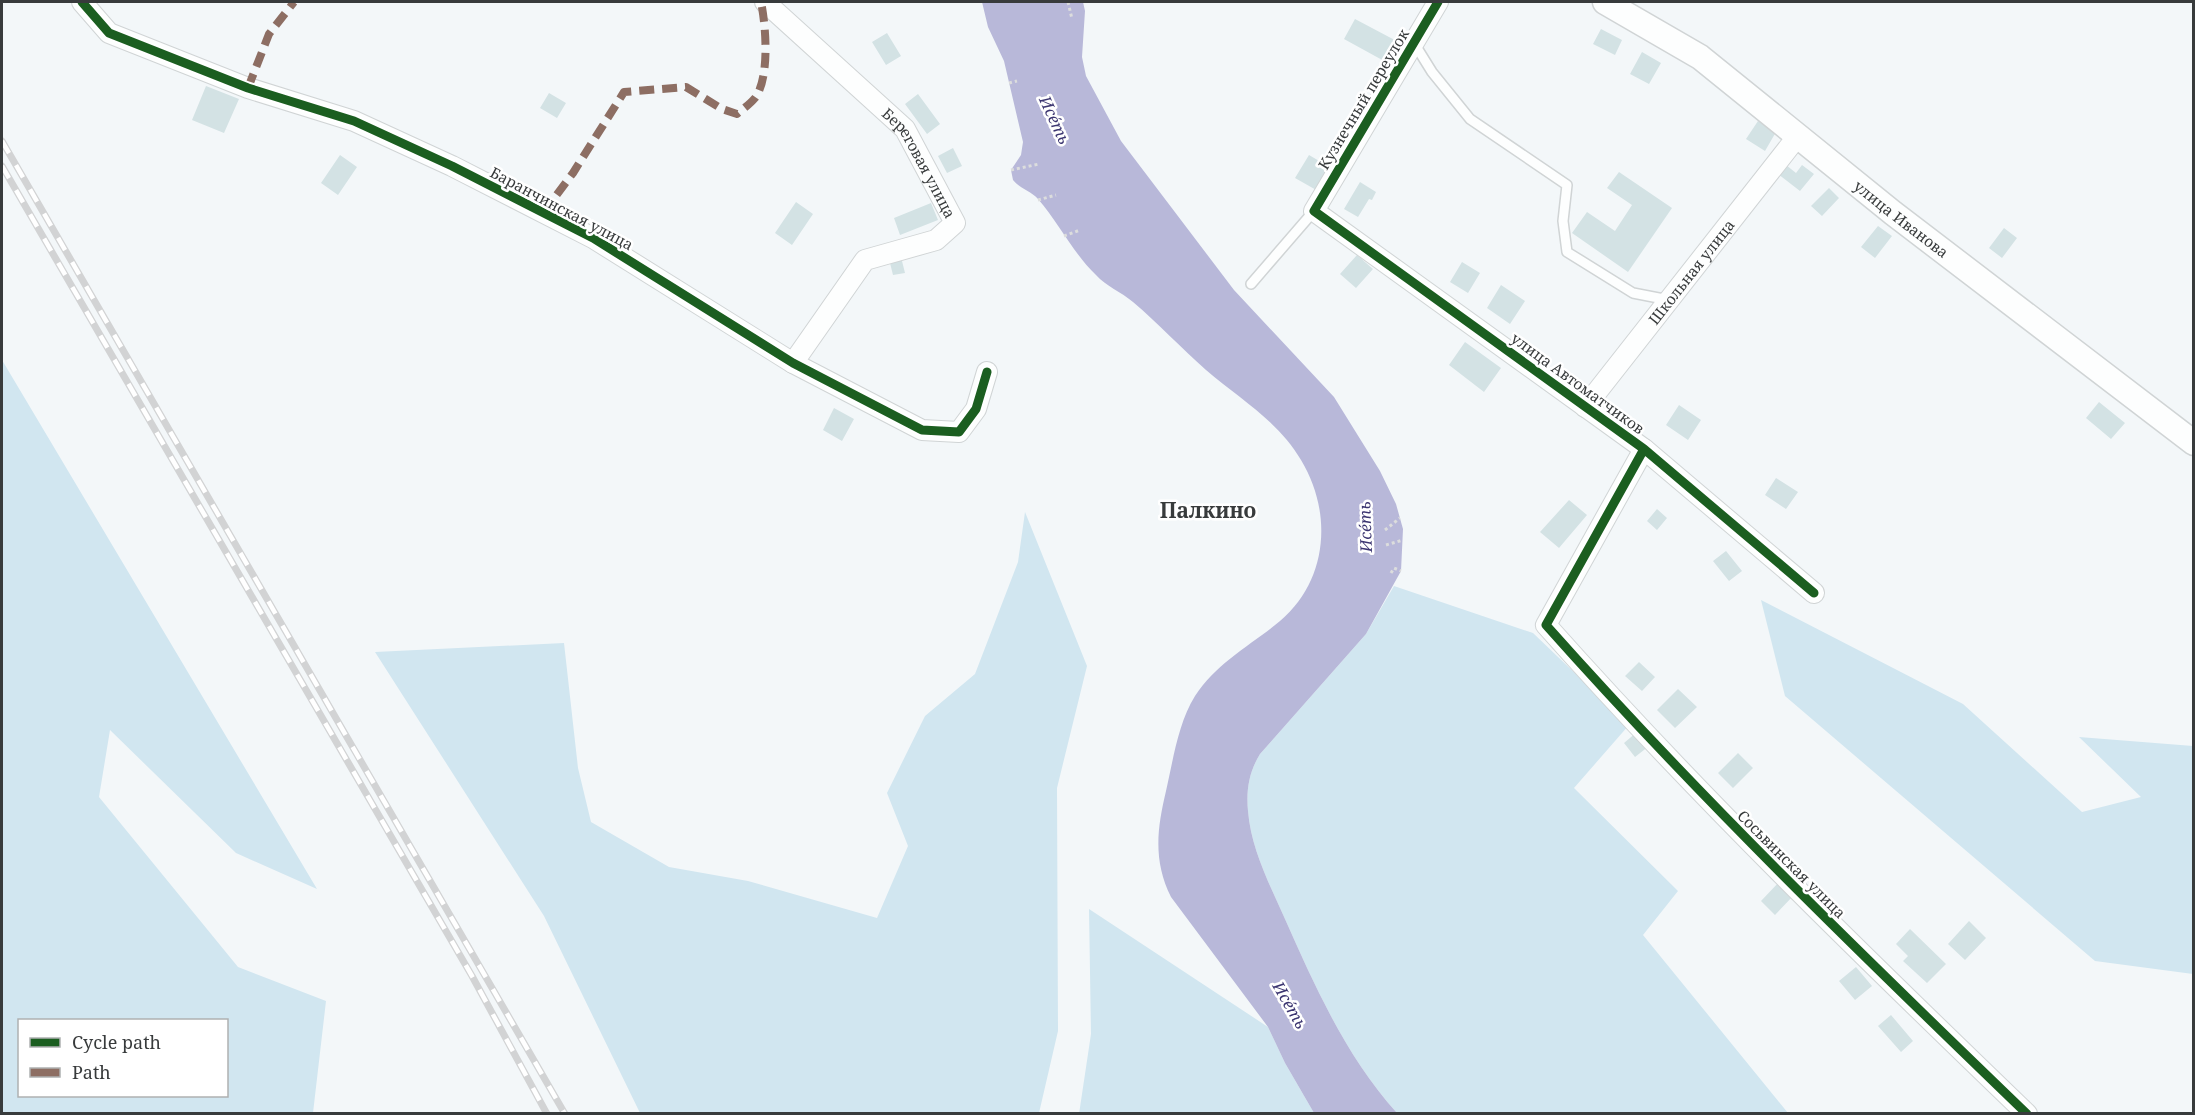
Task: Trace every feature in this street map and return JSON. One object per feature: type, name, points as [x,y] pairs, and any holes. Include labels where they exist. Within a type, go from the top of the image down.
[{"type":"street","name":"Баранчинская улица","points":[[81,2],[109,33],[248,88],[354,121],[583,233],[793,363],[922,430],[959,432],[976,409],[987,372]]},
{"type":"street","name":"Береговая улица","points":[[765,2],[905,129],[955,223],[936,240],[864,260],[793,363]]},
{"type":"street","name":"Кузнечный переулок","points":[[1314,211],[1438,2]]},
{"type":"street","name":"улица Иванова","points":[[1605,2],[1700,57],[1797,137],[2193,443]]},
{"type":"street","name":"Школьная улица","points":[[1585,407],[1797,137]]},
{"type":"street","name":"улица Автоматчиков","points":[[1314,211],[1644,449],[1814,593]]},
{"type":"street","name":"Сосьвинская улица","points":[[1644,449],[1546,625],[1639,730],[1792,888],[2026,1113]]},
{"type":"lane","points":[[1414,43],[1432,72],[1470,119],[1567,185],[1563,221],[1567,252],[1633,293],[1669,300]]},
{"type":"lane","points":[[1251,284],[1314,211]]},
{"type":"path","points":[[1068,2],[1072,19]]},
{"type":"path","points":[[1009,84],[1017,81]]},
{"type":"path","points":[[1011,170],[1038,164]]},
{"type":"path","points":[[1038,200],[1056,195]]},
{"type":"path","points":[[1064,236],[1080,230]]},
{"type":"path","points":[[1385,530],[1400,518]]},
{"type":"path","points":[[1386,545],[1403,540]]},
{"type":"path","points":[[1391,573],[1394,568],[1401,571]]},
{"type":"shaded area","points":[[2,360],[317,889],[236,853],[110,730],[99,797],[238,967],[326,1001],[313,1113],[2,1113]]},
{"type":"shaded area","points":[[1025,512],[1087,666],[1057,788],[1058,1031],[1039,1113],[640,1113],[544,916],[375,652],[564,643],[578,768],[591,822],[669,867],[748,881],[877,918],[908,846],[887,793],[925,716],[975,674],[1018,562]]},
{"type":"shaded area","points":[[1394,586],[1533,633],[1629,725],[1574,788],[1678,891],[1643,935],[1788,1113],[1397,1113],[1379,1092],[1334,1021],[1273,893],[1253,839],[1247,796],[1251,774],[1260,754],[1366,634]]},
{"type":"shaded area","points":[[1761,600],[1963,704],[2082,812],[2141,797],[2079,737],[2193,746],[2193,974],[2095,961],[1785,696]]},
{"type":"shaded area","points":[[1089,909],[1268,1027],[1285,1063],[1314,1113],[1079,1114],[1091,1034]]},
{"type":"water","name":"Исе́ть","points":[[982,2],[1083,2],[1085,11],[1082,57],[1086,76],[1121,141],[1234,290],[1334,397],[1380,471],[1396,504],[1403,529],[1401,571],[1366,634],[1260,754],[1251,774],[1247,803],[1253,839],[1262,866],[1308,970],[1333,1021],[1379,1092],[1397,1113],[1314,1113],[1285,1063],[1268,1027],[1171,897],[1161,871],[1159,858],[1158,845],[1163,805],[1177,742],[1184,718],[1195,696],[1203,684],[1223,664],[1280,621],[1296,604],[1308,586],[1316,566],[1321,523],[1318,502],[1311,480],[1292,446],[1270,422],[1206,370],[1133,302],[1100,279],[1080,257],[1038,199],[1013,180],[1011,170],[1021,155],[1023,142],[1004,61],[988,27]]},
{"type":"building","points":[[1355,19],[1406,46],[1395,67],[1344,39]]},
{"type":"building","points":[[1601,29],[1622,40],[1615,55],[1593,44]]},
{"type":"building","points":[[887,33],[901,56],[886,65],[872,42]]},
{"type":"building","points":[[1642,52],[1661,63],[1649,84],[1630,74]]},
{"type":"building","points":[[206,86],[239,99],[224,133],[192,120]]},
{"type":"building","points":[[549,93],[566,103],[557,118],[540,108]]},
{"type":"building","points":[[918,94],[940,124],[927,134],[905,104]]},
{"type":"building","points":[[1758,121],[1776,132],[1765,151],[1746,139]]},
{"type":"building","points":[[953,148],[962,166],[947,173],[938,156]]},
{"type":"building","points":[[340,155],[357,167],[338,195],[321,183]]},
{"type":"building","points":[[1309,155],[1331,168],[1318,191],[1295,178]]},
{"type":"building","points":[[1786,165],[1796,173],[1802,165],[1814,174],[1800,191],[1778,174]]},
{"type":"building","points":[[1619,172],[1672,208],[1628,272],[1572,233],[1587,212],[1615,231],[1632,205],[1607,188]]},
{"type":"building","points":[[1360,182],[1376,192],[1358,217],[1344,209]]},
{"type":"building","points":[[1829,188],[1839,198],[1822,216],[1811,206]]},
{"type":"building","points":[[796,202],[813,214],[792,245],[775,233]]},
{"type":"building","points":[[931,203],[938,220],[900,235],[894,218]]},
{"type":"building","points":[[1878,226],[1892,236],[1875,258],[1861,247]]},
{"type":"building","points":[[2004,228],[2017,238],[2002,258],[1989,248]]},
{"type":"building","points":[[1357,255],[1373,269],[1356,288],[1340,274]]},
{"type":"building","points":[[901,257],[905,273],[893,275],[889,259]]},
{"type":"building","points":[[1462,262],[1480,273],[1468,293],[1450,282]]},
{"type":"building","points":[[1501,285],[1525,301],[1510,324],[1487,308]]},
{"type":"building","points":[[1465,342],[1501,368],[1484,392],[1449,365]]},
{"type":"building","points":[[2099,402],[2125,423],[2111,439],[2086,418]]},
{"type":"building","points":[[1679,405],[1701,420],[1688,440],[1666,425]]},
{"type":"building","points":[[834,408],[854,419],[842,441],[823,430]]},
{"type":"building","points":[[1776,478],[1798,492],[1786,509],[1765,495]]},
{"type":"building","points":[[1569,500],[1587,515],[1559,548],[1540,532]]},
{"type":"building","points":[[1657,509],[1667,518],[1657,530],[1647,521]]},
{"type":"building","points":[[1726,551],[1742,571],[1729,581],[1713,561]]},
{"type":"building","points":[[1639,662],[1655,677],[1642,691],[1625,676]]},
{"type":"building","points":[[1678,689],[1697,707],[1675,728],[1657,710]]},
{"type":"building","points":[[1637,732],[1649,746],[1635,757],[1624,743]]},
{"type":"building","points":[[1738,753],[1753,768],[1733,788],[1718,773]]},
{"type":"building","points":[[1780,881],[1794,895],[1775,915],[1761,901]]},
{"type":"building","points":[[1969,921],[1986,938],[1965,960],[1948,944]]},
{"type":"building","points":[[1910,929],[1946,964],[1927,983],[1903,961],[1908,956],[1896,944]]},
{"type":"building","points":[[1856,967],[1872,986],[1855,1000],[1839,981]]},
{"type":"building","points":[[1891,1015],[1913,1041],[1901,1052],[1878,1026]]},
{"type":"railway","points":[[2,141],[565,1114]]},
{"type":"railway","points":[[2,166],[472,976],[547,1114]]},
{"type":"marked path","points":[[248,88],[269,34],[294,2]]},
{"type":"marked path","points":[[543,213],[573,173],[624,92],[686,87],[722,109],[737,114],[751,102],[760,89],[765,65],[766,51],[761,2]]},
{"type":"cycle path","points":[[82,2],[109,33],[248,88],[354,121],[452,166],[593,238],[793,363],[922,430],[959,432],[976,409],[987,372]]},
{"type":"cycle path","points":[[1438,2],[1314,211],[1644,449],[1814,593]]},
{"type":"cycle path","points":[[1644,449],[1546,625],[1721,813],[2027,1114]]},
{"type":"district","name":"Палкино","points":[[1208,510]]}]
